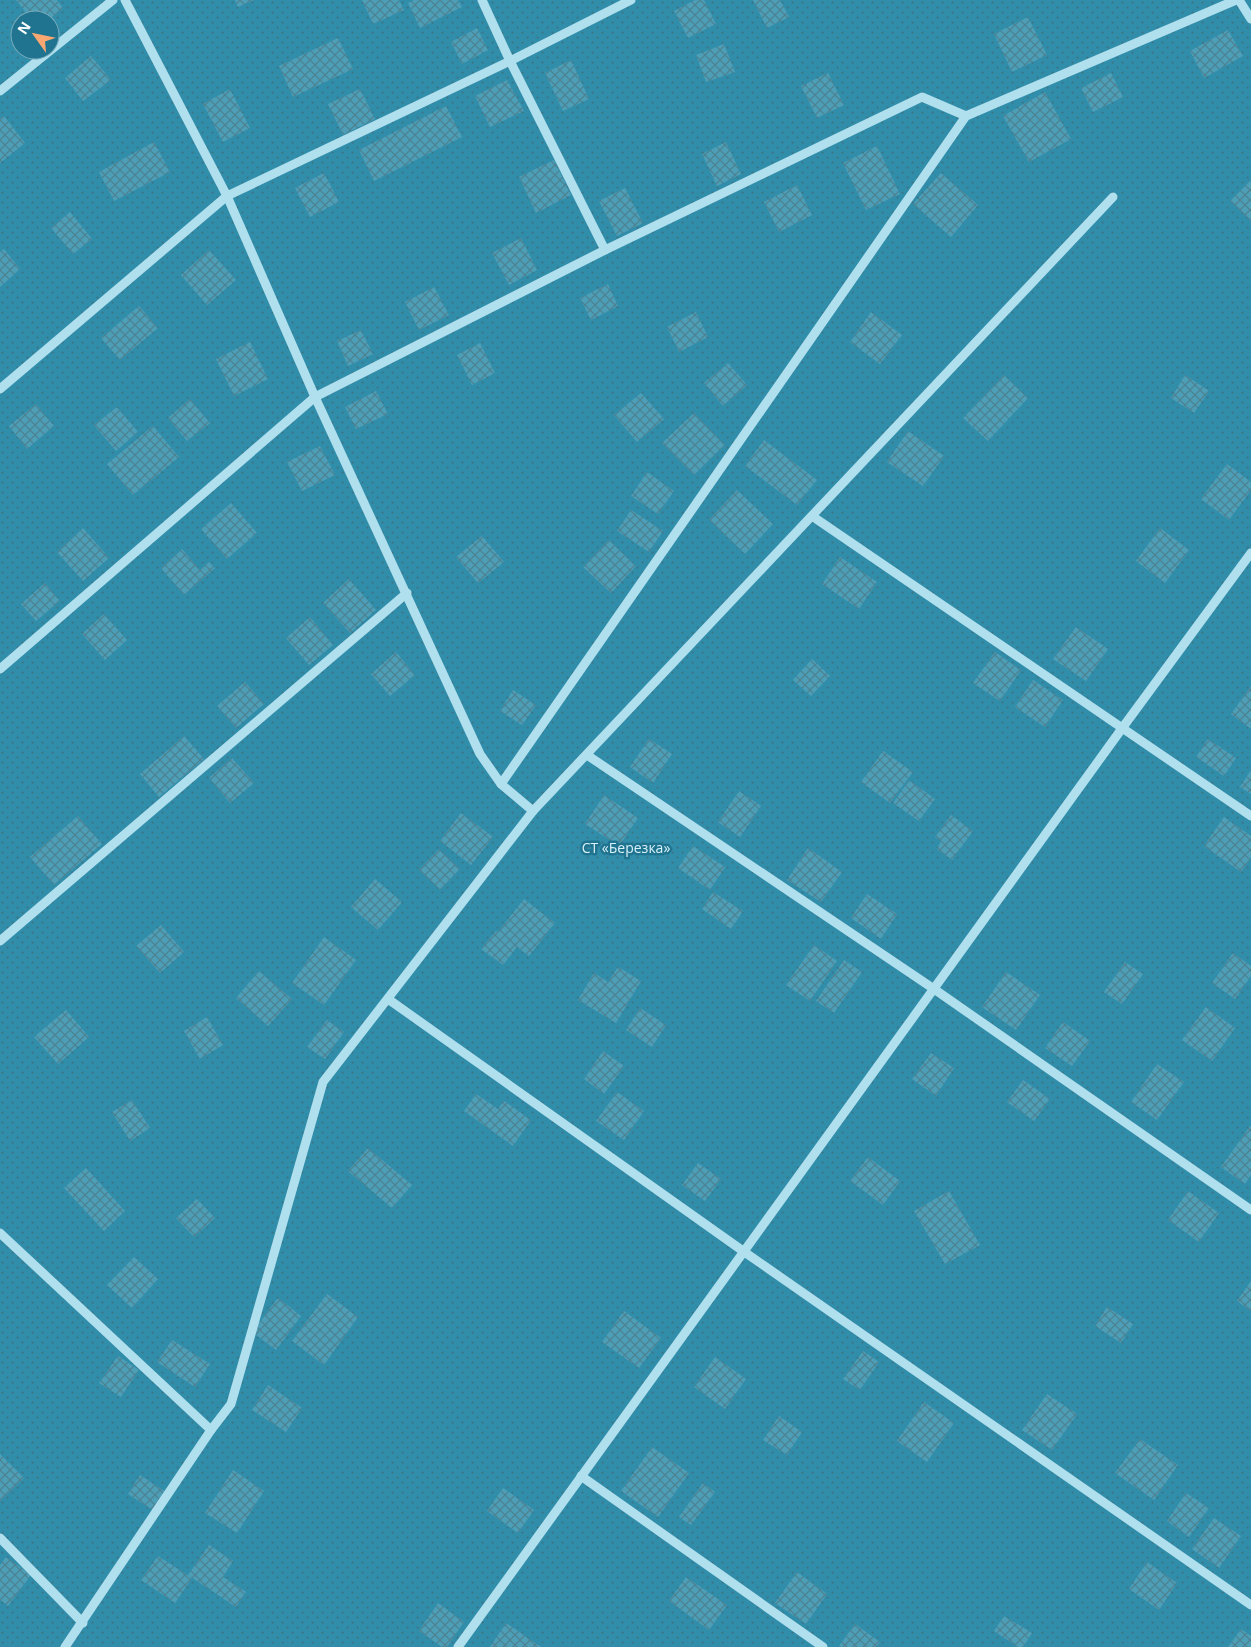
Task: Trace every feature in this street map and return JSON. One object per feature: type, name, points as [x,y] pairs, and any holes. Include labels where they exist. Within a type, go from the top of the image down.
[{"type":"street","points":[[0,91],[113,0]]},
{"type":"street","points":[[125,0],[227,196],[316,396],[480,754],[501,784],[534,811]]},
{"type":"street","points":[[482,0],[510,61],[606,250]]},
{"type":"street","points":[[0,390],[227,196],[510,61],[631,0]]},
{"type":"street","points":[[501,784],[966,116],[1237,0],[1251,19]]},
{"type":"street","points":[[0,668],[316,396],[606,250],[922,97],[966,116]]},
{"type":"street","points":[[65,1647],[231,1404],[323,1082],[534,811],[1113,197]]},
{"type":"street","points":[[812,516],[1251,816]]},
{"type":"street","points":[[458,1647],[743,1251],[1251,553]]},
{"type":"street","points":[[0,941],[407,593]]},
{"type":"street","points":[[587,755],[934,989],[1251,1210]]},
{"type":"street","points":[[388,999],[743,1251],[1251,1604]]},
{"type":"street","points":[[0,1233],[212,1430]]},
{"type":"street","points":[[581,1476],[824,1647]]},
{"type":"street","points":[[0,1538],[83,1623]]},
{"type":"green space","name":"СТ «Березка»","points":[[0,0],[1251,0],[1251,1647],[0,1647]]},
{"type":"building","points":[[16,0],[57,0],[63,8],[60,11],[24,10]]},
{"type":"building","points":[[235,0],[254,0],[238,7]]},
{"type":"building","points":[[362,0],[399,0],[404,10],[373,24]]},
{"type":"building","points":[[414,0],[458,0],[462,7],[420,28],[408,3]]},
{"type":"building","points":[[695,0],[704,0],[716,24],[688,38],[674,11]]},
{"type":"building","points":[[753,0],[780,0],[789,17],[767,28]]},
{"type":"building","points":[[1028,17],[1047,55],[1012,72],[994,34]]},
{"type":"building","points":[[477,28],[488,50],[462,64],[451,42]]},
{"type":"building","points":[[1228,30],[1243,56],[1204,78],[1190,51]]},
{"type":"building","points":[[338,38],[353,69],[293,97],[279,66]]},
{"type":"building","points":[[724,44],[735,72],[706,82],[696,55]]},
{"type":"building","points":[[91,56],[111,80],[83,101],[65,78]]},
{"type":"building","points":[[571,60],[589,99],[563,111],[545,73]]},
{"type":"building","points":[[828,73],[844,105],[817,118],[801,86]]},
{"type":"building","points":[[1111,73],[1123,97],[1093,112],[1081,88]]},
{"type":"building","points":[[507,80],[524,111],[490,127],[475,96]]},
{"type":"building","points":[[230,89],[250,128],[223,142],[203,104]]},
{"type":"building","points":[[360,89],[375,119],[343,135],[328,104]]},
{"type":"building","points":[[1045,92],[1071,139],[1029,162],[1003,116]]},
{"type":"building","points":[[446,106],[462,137],[374,181],[359,150]]},
{"type":"building","points":[[4,116],[25,143],[0,163],[0,119]]},
{"type":"building","points":[[154,142],[170,172],[114,201],[99,172]]},
{"type":"building","points":[[726,142],[741,174],[717,186],[702,154]]},
{"type":"building","points":[[877,146],[900,194],[866,210],[843,163]]},
{"type":"building","points":[[554,160],[571,195],[536,213],[519,177]]},
{"type":"building","points":[[324,173],[339,202],[310,217],[295,188]]},
{"type":"building","points":[[941,173],[978,205],[951,237],[913,204]]},
{"type":"building","points":[[1251,180],[1251,221],[1230,201]]},
{"type":"building","points":[[797,185],[812,215],[779,232],[764,202]]},
{"type":"building","points":[[625,188],[643,223],[617,236],[599,201]]},
{"type":"building","points":[[70,212],[92,239],[73,254],[51,228]]},
{"type":"building","points":[[521,238],[537,270],[509,285],[492,253]]},
{"type":"building","points":[[4,249],[20,269],[0,287],[0,252]]},
{"type":"building","points":[[209,250],[236,280],[207,305],[181,275]]},
{"type":"building","points":[[608,284],[618,306],[591,320],[580,298]]},
{"type":"building","points":[[434,287],[449,315],[419,330],[405,302]]},
{"type":"building","points":[[139,306],[158,328],[120,360],[101,338]]},
{"type":"building","points":[[696,312],[708,337],[679,352],[667,327]]},
{"type":"building","points":[[871,312],[902,335],[880,364],[850,342]]},
{"type":"building","points":[[361,330],[373,354],[348,366],[337,341]]},
{"type":"building","points":[[250,342],[268,379],[234,396],[216,359]]},
{"type":"building","points":[[480,343],[495,373],[472,385],[457,355]]},
{"type":"building","points":[[728,363],[747,385],[723,406],[704,383]]},
{"type":"building","points":[[1004,375],[1028,398],[988,441],[963,418]]},
{"type":"building","points":[[1185,375],[1209,391],[1194,413],[1171,398]]},
{"type":"building","points":[[376,391],[388,414],[356,429],[345,407]]},
{"type":"building","points":[[641,393],[664,419],[637,442],[614,415]]},
{"type":"building","points":[[190,399],[210,423],[187,441],[168,418]]},
{"type":"building","points":[[36,404],[54,426],[27,449],[9,426]]},
{"type":"building","points":[[117,407],[138,432],[116,451],[94,425]]},
{"type":"building","points":[[694,413],[725,445],[694,475],[662,443]]},
{"type":"building","points":[[153,426],[179,457],[133,495],[107,464]]},
{"type":"building","points":[[908,431],[944,456],[923,486],[887,462]]},
{"type":"building","points":[[764,440],[817,480],[797,505],[745,466]]},
{"type":"building","points":[[320,446],[335,475],[302,491],[287,462]]},
{"type":"building","points":[[1227,464],[1251,482],[1251,490],[1229,520],[1201,499]]},
{"type":"building","points":[[647,472],[674,491],[658,514],[631,496]]},
{"type":"building","points":[[737,490],[773,524],[745,554],[709,520]]},
{"type":"building","points":[[231,503],[257,533],[227,559],[201,529]]},
{"type":"building","points":[[631,510],[663,531],[649,552],[617,531]]},
{"type":"building","points":[[83,528],[109,558],[83,581],[57,552]]},
{"type":"building","points":[[1160,528],[1189,550],[1165,583],[1136,561]]},
{"type":"building","points":[[482,536],[504,562],[478,583],[456,557]]},
{"type":"building","points":[[609,540],[636,566],[611,593],[583,567]]},
{"type":"building","points":[[182,549],[200,570],[209,562],[215,568],[184,595],[161,568]]},
{"type":"building","points":[[840,557],[877,582],[859,609],[822,584]]},
{"type":"building","points":[[349,579],[376,610],[350,633],[323,603]]},
{"type":"building","points":[[45,583],[60,601],[36,621],[21,604]]},
{"type":"building","points":[[104,614],[127,640],[105,660],[82,634]]},
{"type":"building","points":[[310,617],[333,645],[309,665],[286,638]]},
{"type":"building","points":[[1076,627],[1108,649],[1086,681],[1053,659]]},
{"type":"building","points":[[396,652],[415,675],[390,696],[371,674]]},
{"type":"building","points":[[995,652],[1021,670],[1000,701],[973,683]]},
{"type":"building","points":[[812,659],[830,676],[811,696],[793,680]]},
{"type":"building","points":[[1033,680],[1063,700],[1045,727],[1015,707]]},
{"type":"building","points":[[245,682],[264,704],[236,728],[217,706]]},
{"type":"building","points":[[1251,686],[1251,729],[1231,714]]},
{"type":"building","points":[[513,690],[536,705],[522,725],[500,711]]},
{"type":"building","points":[[184,736],[204,759],[159,797],[140,774]]},
{"type":"building","points":[[649,739],[672,754],[653,783],[630,767]]},
{"type":"building","points":[[1208,739],[1236,758],[1224,776],[1196,757]]},
{"type":"building","points":[[883,751],[913,772],[890,803],[861,782]]},
{"type":"building","points":[[232,758],[254,783],[230,803],[209,778]]},
{"type":"building","points":[[1251,770],[1251,794],[1240,787]]},
{"type":"building","points":[[909,780],[935,799],[919,821],[893,803]]},
{"type":"building","points":[[739,791],[761,806],[740,837],[718,822]]},
{"type":"building","points":[[604,795],[638,818],[619,846],[585,824]]},
{"type":"building","points":[[461,813],[493,837],[471,865],[440,841]]},
{"type":"building","points":[[951,815],[973,831],[952,860],[937,849],[941,841],[935,837]]},
{"type":"building","points":[[78,816],[102,844],[54,885],[30,857]]},
{"type":"building","points":[[1224,817],[1251,836],[1251,858],[1241,872],[1204,846]]},
{"type":"building","points":[[693,846],[725,867],[710,890],[678,868]]},
{"type":"building","points":[[808,848],[842,872],[821,902],[787,880]]},
{"type":"building","points":[[439,849],[460,869],[440,890],[419,870]]},
{"type":"building","points":[[375,879],[402,902],[378,930],[351,907]]},
{"type":"building","points":[[713,892],[743,911],[731,929],[702,909]]},
{"type":"building","points":[[867,894],[897,914],[881,939],[851,918]]},
{"type":"building","points":[[524,899],[555,923],[529,956],[517,947],[503,965],[481,949],[496,931],[498,932]]},
{"type":"building","points":[[161,925],[184,952],[160,973],[136,946]]},
{"type":"building","points":[[324,937],[356,960],[324,1005],[292,983]]},
{"type":"building","points":[[814,945],[837,961],[810,1001],[786,985]]},
{"type":"building","points":[[1233,953],[1251,966],[1251,976],[1235,999],[1212,983]]},
{"type":"building","points":[[844,960],[862,972],[834,1013],[816,1001]]},
{"type":"building","points":[[1125,962],[1143,974],[1122,1004],[1104,992]]},
{"type":"building","points":[[618,967],[641,981],[616,1023],[578,1000],[594,973],[608,982]]},
{"type":"building","points":[[259,971],[292,999],[268,1026],[236,998]]},
{"type":"building","points":[[1006,972],[1040,995],[1016,1030],[982,1007]]},
{"type":"building","points":[[1206,1007],[1235,1028],[1212,1061],[1182,1040]]},
{"type":"building","points":[[640,1008],[666,1025],[652,1047],[626,1030]]},
{"type":"building","points":[[66,1010],[89,1037],[58,1064],[34,1037]]},
{"type":"building","points":[[207,1017],[223,1045],[200,1059],[184,1031]]},
{"type":"building","points":[[327,1020],[344,1032],[325,1059],[307,1047]]},
{"type":"building","points":[[1063,1022],[1090,1041],[1072,1066],[1045,1048]]},
{"type":"building","points":[[603,1051],[624,1066],[604,1094],[584,1079]]},
{"type":"building","points":[[931,1053],[954,1068],[936,1096],[912,1079]]},
{"type":"building","points":[[1157,1064],[1184,1082],[1157,1120],[1131,1102]]},
{"type":"building","points":[[1023,1080],[1050,1099],[1034,1121],[1007,1102]]},
{"type":"building","points":[[617,1092],[644,1111],[624,1140],[596,1121]]},
{"type":"building","points":[[476,1094],[498,1109],[504,1101],[531,1120],[513,1146],[464,1111]]},
{"type":"building","points":[[132,1100],[150,1128],[130,1141],[112,1112]]},
{"type":"building","points":[[1250,1126],[1251,1175],[1245,1184],[1221,1167]]},
{"type":"building","points":[[368,1148],[412,1185],[392,1208],[348,1171]]},
{"type":"building","points":[[868,1157],[900,1181],[883,1205],[850,1181]]},
{"type":"building","points":[[698,1163],[721,1179],[705,1201],[682,1185]]},
{"type":"building","points":[[86,1168],[125,1211],[104,1231],[64,1188]]},
{"type":"building","points":[[949,1191],[980,1245],[945,1264],[914,1211]]},
{"type":"building","points":[[1188,1191],[1219,1213],[1199,1242],[1168,1220]]},
{"type":"building","points":[[197,1199],[215,1218],[194,1237],[176,1218]]},
{"type":"building","points":[[134,1257],[158,1279],[132,1308],[107,1285]]},
{"type":"building","points":[[1251,1281],[1251,1311],[1237,1301]]},
{"type":"building","points":[[327,1294],[358,1317],[324,1365],[292,1341]]},
{"type":"building","points":[[278,1298],[301,1316],[276,1350],[252,1332]]},
{"type":"building","points":[[1107,1307],[1133,1324],[1121,1343],[1095,1326]]},
{"type":"building","points":[[624,1311],[661,1338],[639,1368],[602,1342]]},
{"type":"building","points":[[172,1340],[210,1364],[195,1387],[157,1362]]},
{"type":"building","points":[[863,1351],[879,1362],[860,1390],[843,1379]]},
{"type":"building","points":[[118,1356],[139,1370],[121,1397],[99,1383]]},
{"type":"building","points":[[715,1357],[746,1379],[725,1409],[694,1387]]},
{"type":"building","points":[[268,1385],[302,1408],[286,1432],[252,1410]]},
{"type":"building","points":[[1047,1394],[1077,1414],[1052,1450],[1022,1430]]},
{"type":"building","points":[[924,1402],[954,1423],[927,1462],[897,1441]]},
{"type":"building","points":[[779,1416],[802,1432],[787,1455],[763,1440]]},
{"type":"building","points":[[1140,1439],[1178,1465],[1154,1500],[1115,1473]]},
{"type":"building","points":[[652,1447],[689,1473],[658,1517],[621,1491]]},
{"type":"building","points":[[0,1454],[24,1478],[0,1501]]},
{"type":"building","points":[[233,1470],[264,1491],[237,1533],[205,1513]]},
{"type":"building","points":[[140,1475],[166,1492],[154,1511],[128,1494]]},
{"type":"building","points":[[703,1483],[715,1492],[691,1525],[679,1517]]},
{"type":"building","points":[[503,1488],[534,1510],[518,1533],[487,1511]]},
{"type":"building","points":[[1186,1493],[1209,1508],[1189,1537],[1167,1521]]},
{"type":"building","points":[[1214,1518],[1241,1536],[1219,1568],[1192,1549]]},
{"type":"building","points":[[209,1545],[233,1561],[223,1577],[246,1592],[236,1607],[188,1575]]},
{"type":"building","points":[[158,1556],[192,1578],[175,1603],[141,1580]]},
{"type":"building","points":[[6,1557],[31,1575],[8,1606],[0,1600],[0,1565]]},
{"type":"building","points":[[1147,1562],[1177,1583],[1159,1610],[1129,1589]]},
{"type":"building","points":[[797,1572],[827,1594],[806,1624],[775,1603]]},
{"type":"building","points":[[686,1577],[727,1605],[709,1630],[669,1601]]},
{"type":"building","points":[[438,1603],[464,1622],[447,1647],[442,1647],[419,1631]]},
{"type":"building","points":[[1004,1616],[1032,1633],[1023,1647],[1018,1647],[994,1631]]},
{"type":"building","points":[[506,1623],[541,1647],[490,1647]]},
{"type":"building","points":[[855,1624],[880,1642],[876,1647],[839,1646]]},
{"type":"building","points":[[1241,1629],[1251,1636],[1251,1647],[1228,1647]]}]
